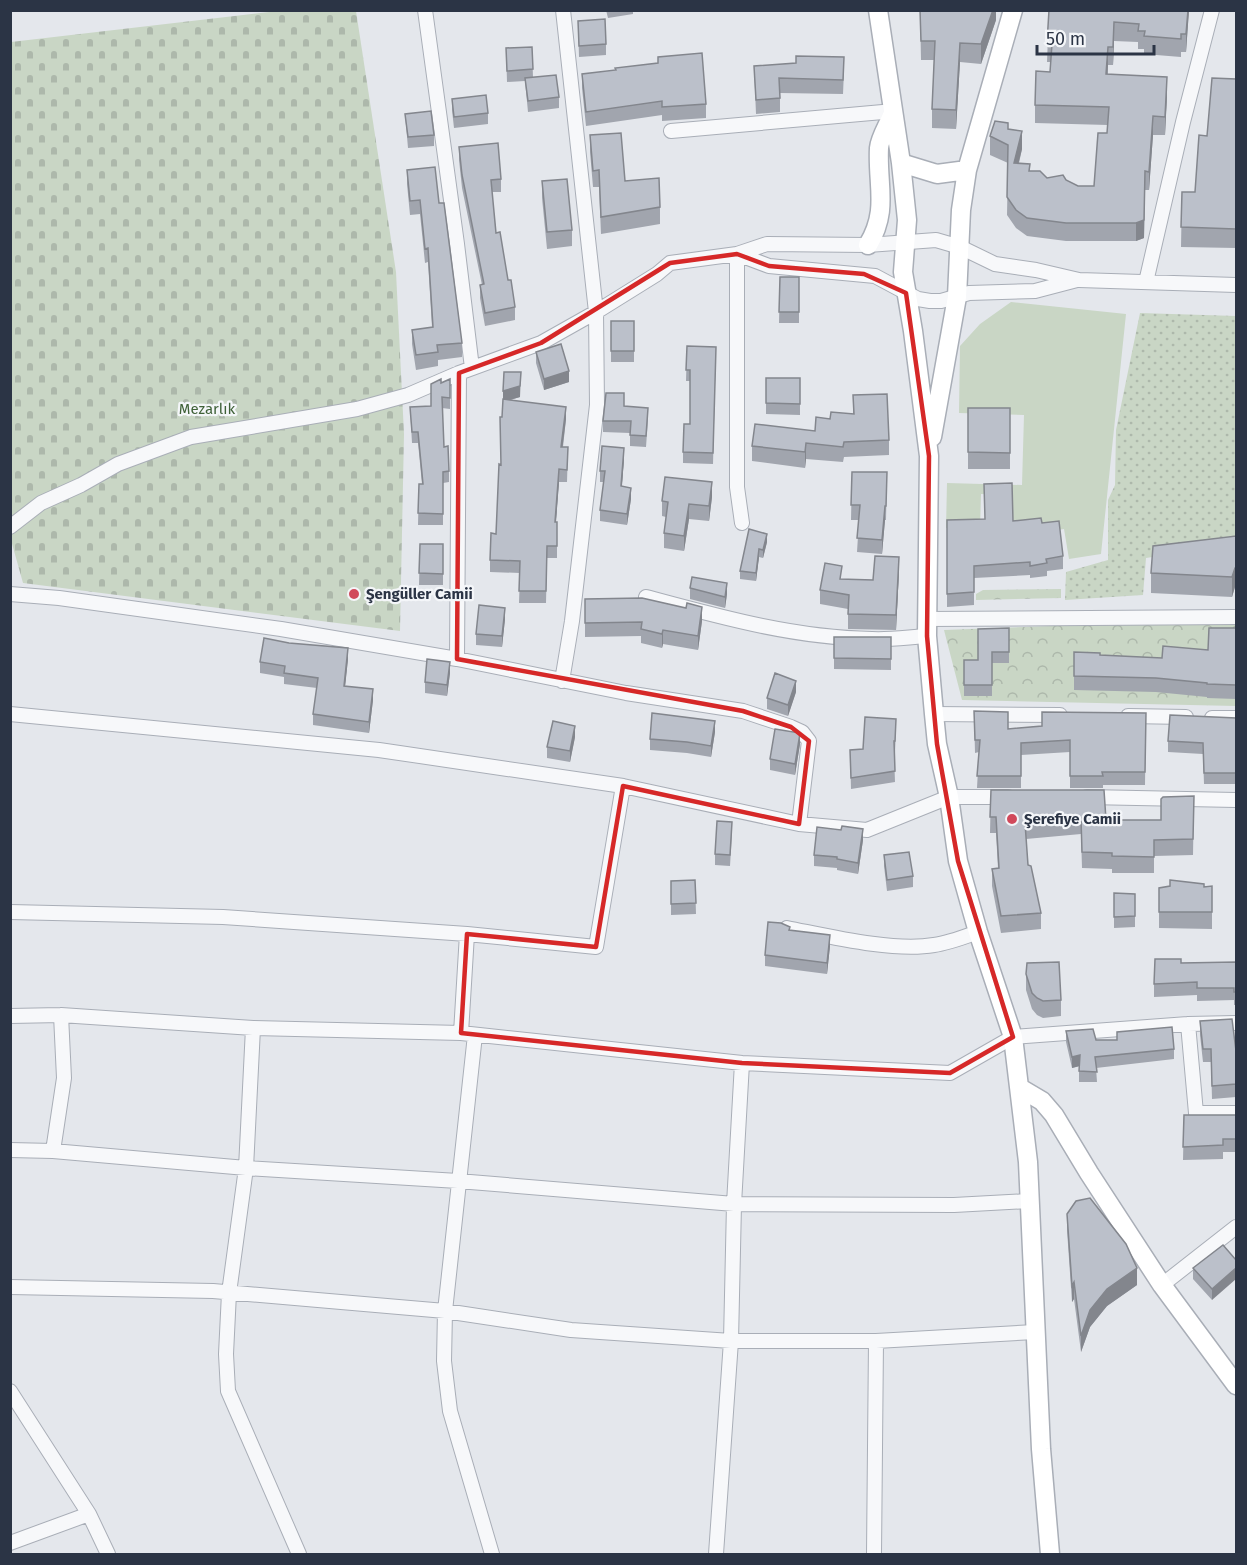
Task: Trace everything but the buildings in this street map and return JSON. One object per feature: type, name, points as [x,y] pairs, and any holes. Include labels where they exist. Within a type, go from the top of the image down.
[{"type":"main road","points":[[878,10],[901,163],[907,220],[903,259],[906,292],[929,456],[927,628],[937,744],[949,797],[958,861],[978,932],[1013,1037],[1028,1162],[1041,1449],[1050,1554]]},
{"type":"main road","points":[[929,456],[957,297],[966,170],[1013,10]]},
{"type":"main road","points":[[868,245],[877,230],[880,214],[879,145],[894,111]]},
{"type":"main road","points":[[901,163],[938,174],[966,170]]},
{"type":"main road","points":[[1020,1088],[1042,1101],[1054,1115],[1162,1285],[1236,1385]]},
{"type":"street","points":[[425,10],[458,244],[466,371],[457,659]]},
{"type":"street","points":[[562,681],[572,621],[597,405],[596,312],[563,10]]},
{"type":"street","points":[[1146,282],[1212,10]]},
{"type":"street","points":[[671,131],[894,111]]},
{"type":"street","points":[[10,527],[41,503],[81,485],[118,464],[191,437],[357,410],[408,395],[542,344],[657,274],[670,263],[737,255],[767,244],[868,245],[936,240],[960,247],[974,256],[995,264],[1036,270],[1078,280],[1236,285]]},
{"type":"street","points":[[737,255],[769,266],[875,276],[918,299],[930,301],[989,292],[1035,291],[1078,280]]},
{"type":"street","points":[[737,255],[738,487],[742,523]]},
{"type":"street","points":[[10,594],[71,600],[281,629],[457,659],[562,681],[743,711],[802,732],[809,741],[799,824]]},
{"type":"street","points":[[646,597],[723,618],[793,632],[872,639],[927,628],[1236,617]]},
{"type":"street","points":[[10,714],[379,750],[623,786],[799,824],[867,830],[949,797],[1017,797]]},
{"type":"street","points":[[934,714],[1073,716]]},
{"type":"street","points":[[1120,716],[1236,718]]},
{"type":"street","points":[[10,912],[223,917],[467,934],[596,947],[623,786]]},
{"type":"street","points":[[1074,797],[1236,800]]},
{"type":"street","points":[[787,928],[848,940],[903,946],[933,946],[978,932]]},
{"type":"street","points":[[467,934],[468,1034],[444,1361],[450,1411],[492,1554]]},
{"type":"street","points":[[10,1016],[61,1016],[253,1028],[468,1034],[742,1063],[950,1073],[1013,1037],[1188,1024],[1236,1023]]},
{"type":"street","points":[[53,1151],[64,1078],[61,1016]]},
{"type":"street","points":[[1188,1024],[1196,1113],[1236,1113]]},
{"type":"street","points":[[253,1028],[246,1168],[230,1293],[226,1354],[228,1391],[299,1554]]},
{"type":"street","points":[[716,1554],[731,1341],[734,1204],[742,1063]]},
{"type":"street","points":[[10,1150],[53,1151],[246,1168],[458,1181],[734,1204],[954,1205],[1029,1201]]},
{"type":"street","points":[[1162,1285],[1236,1227]]},
{"type":"street","points":[[10,1287],[230,1293],[446,1311],[571,1330],[731,1341],[876,1341],[1035,1332]]},
{"type":"street","points":[[874,1554],[876,1341]]},
{"type":"street","points":[[10,1390],[89,1514],[108,1554]]},
{"type":"street","points":[[10,1543],[89,1514]]},
{"type":"highlighted area","points":[[737,254],[769,266],[864,274],[906,293],[929,456],[927,636],[937,744],[958,861],[1013,1037],[950,1073],[742,1063],[461,1033],[467,934],[596,947],[623,786],[799,824],[809,741],[791,727],[743,711],[457,659],[459,373],[541,343],[670,263]]},
{"type":"green space","name":"Mezarlık","points":[[278,11],[356,11],[396,272],[404,434],[400,631],[23,583],[11,540],[11,42]]},
{"type":"green space","points":[[1011,302],[1126,314],[1101,554],[1069,559],[1064,529],[1044,532],[1013,528],[1013,495],[981,494],[980,529],[946,528],[947,483],[1022,485],[1024,415],[959,413],[960,346],[980,324]]},
{"type":"green space","points":[[1140,313],[1236,316],[1236,544],[1146,558],[1143,595],[1065,600],[1066,572],[1108,560],[1108,500],[1115,485],[1116,430]]},
{"type":"green space","points":[[1061,589],[1061,598],[976,600],[976,594],[983,590]]},
{"type":"green space","points":[[1236,620],[1236,706],[962,700],[944,630]]},
{"type":"place","name":"Şengüller Camii","points":[[354,594]]},
{"type":"place","name":"Şerefiye Camii","points":[[1012,819]]}]
